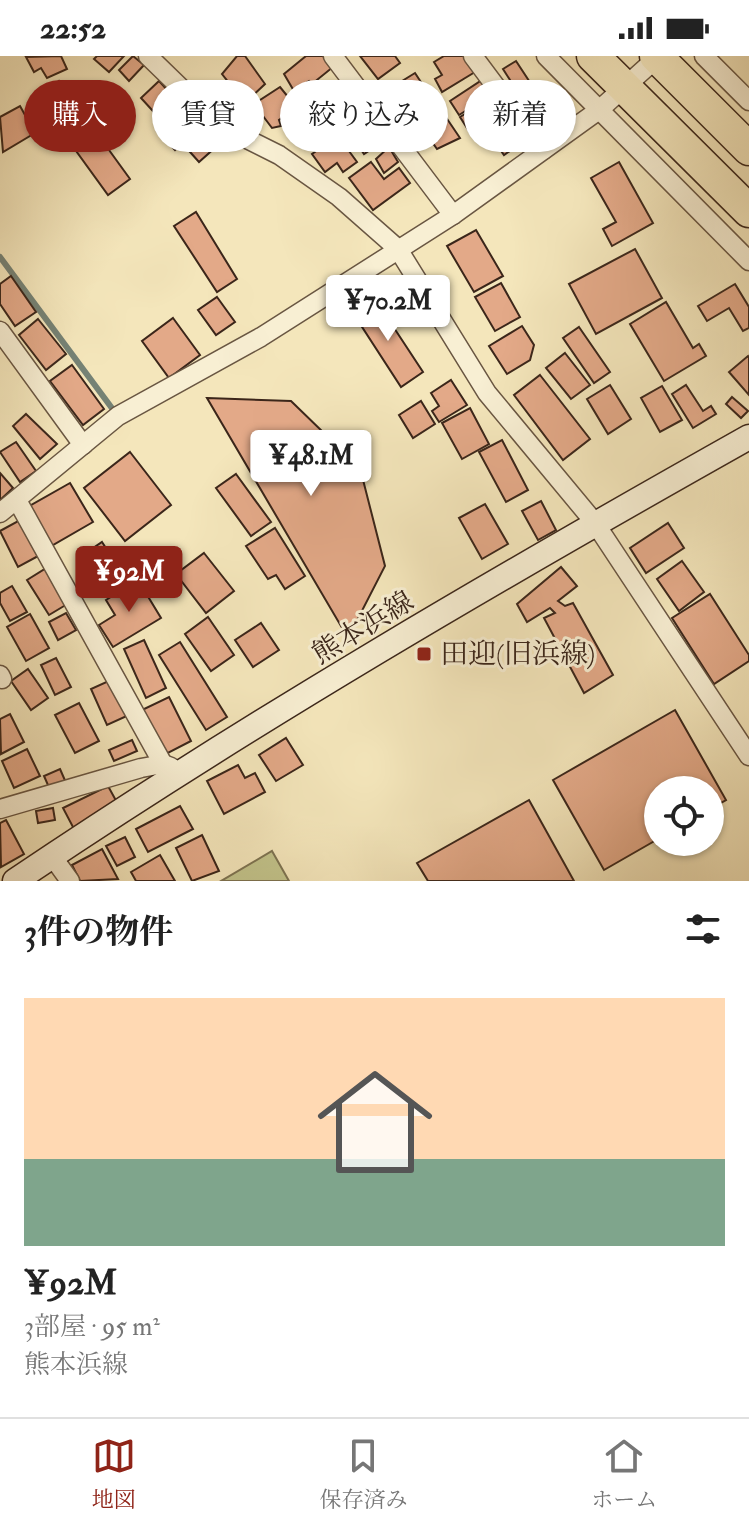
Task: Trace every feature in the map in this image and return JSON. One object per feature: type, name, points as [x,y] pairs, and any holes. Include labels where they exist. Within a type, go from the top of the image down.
[{"type":"highway","points":[[593,56],[749,211]]},
{"type":"highway","points":[[658,56],[749,149]]},
{"type":"main road","name":"熊本浜線","points":[[15,881],[174,768],[749,437]]},
{"type":"street","points":[[148,56],[219,125],[279,155],[339,197],[398,249],[487,393],[595,523],[749,756]]},
{"type":"street","points":[[333,56],[453,215]]},
{"type":"street","points":[[473,56],[491,80]]},
{"type":"street","points":[[546,56],[749,261]]},
{"type":"street","points":[[576,126],[625,89],[658,56]]},
{"type":"street","points":[[704,56],[749,101]]},
{"type":"street","points":[[0,513],[118,416],[261,337],[453,215],[540,152]]},
{"type":"street","points":[[0,331],[83,445]]},
{"type":"street","points":[[0,809],[174,768],[17,500]]},
{"type":"street","points":[[52,856],[70,881]]},
{"type":"green space","points":[[272,851],[289,881],[221,881]]},
{"type":"building","points":[[61,56],[67,69],[47,78],[41,68],[34,72],[26,57]]},
{"type":"building","points":[[97,56],[124,56],[109,72],[94,59]]},
{"type":"building","points":[[133,56],[144,65],[130,80],[119,70]]},
{"type":"building","points":[[237,56],[245,56],[262,80],[227,80],[222,74]]},
{"type":"building","points":[[306,56],[323,56],[333,67],[317,80],[288,80],[284,74]]},
{"type":"building","points":[[360,56],[395,56],[400,63],[378,79]]},
{"type":"building","points":[[444,56],[465,56],[475,72],[448,88],[448,80],[435,79],[442,75],[434,62]]},
{"type":"building","points":[[516,61],[528,80],[510,80],[503,69]]},
{"type":"building","points":[[415,73],[420,80],[404,80]]},
{"type":"building","points":[[280,87],[280,126],[272,128],[264,117],[264,97]]},
{"type":"building","points":[[152,88],[152,110],[141,98]]},
{"type":"building","points":[[464,92],[464,112],[459,115],[450,101]]},
{"type":"building","points":[[20,106],[24,113],[24,140],[3,152],[0,117]]},
{"type":"building","points":[[448,120],[460,138],[448,144]]},
{"type":"building","points":[[77,152],[110,152],[130,179],[108,195]]},
{"type":"building","points":[[190,152],[210,152],[199,162]]},
{"type":"building","points":[[350,152],[357,162],[343,172],[337,163],[325,172],[312,154]]},
{"type":"building","points":[[384,152],[392,152],[398,162],[384,173],[376,159]]},
{"type":"building","points":[[371,162],[384,179],[399,168],[410,183],[373,210],[349,178]]},
{"type":"building","points":[[619,162],[653,223],[612,246],[603,229],[616,222],[591,178]]},
{"type":"building","points":[[196,212],[237,279],[217,292],[174,226]]},
{"type":"building","points":[[476,230],[503,276],[474,292],[447,246]]},
{"type":"building","points":[[635,249],[662,298],[596,334],[569,284]]},
{"type":"building","points":[[11,276],[36,312],[15,326],[0,304],[0,284]]},
{"type":"building","points":[[501,283],[520,317],[495,331],[475,297]]},
{"type":"building","points":[[735,284],[749,307],[749,328],[743,331],[729,308],[707,321],[698,306]]},
{"type":"building","points":[[217,297],[235,322],[216,335],[198,310]]},
{"type":"building","points":[[375,299],[423,372],[401,387],[353,313]]},
{"type":"building","points":[[666,302],[693,348],[699,344],[706,356],[664,381],[630,324]]},
{"type":"building","points":[[173,318],[200,355],[169,378],[142,341]]},
{"type":"building","points":[[38,319],[66,354],[46,370],[19,335]]},
{"type":"building","points":[[522,326],[534,345],[530,360],[507,374],[489,346]]},
{"type":"building","points":[[579,327],[610,372],[594,383],[563,338]]},
{"type":"building","points":[[565,353],[590,385],[571,399],[546,368]]},
{"type":"building","points":[[749,358],[749,395],[729,372]]},
{"type":"building","points":[[72,365],[104,409],[83,425],[50,381]]},
{"type":"building","points":[[540,375],[590,439],[563,460],[514,395]]},
{"type":"building","points":[[451,380],[467,405],[439,422],[432,411],[439,406],[431,393]]},
{"type":"building","points":[[610,385],[631,419],[608,434],[587,399]]},
{"type":"building","points":[[686,385],[703,411],[711,406],[716,414],[693,428],[672,394]]},
{"type":"building","points":[[662,386],[682,420],[660,432],[641,398]]},
{"type":"building","points":[[732,397],[748,411],[741,418],[726,404]]},
{"type":"building","points":[[207,398],[291,401],[360,468],[385,566],[348,638]]},
{"type":"building","points":[[421,401],[435,424],[413,438],[399,415]]},
{"type":"building","points":[[470,408],[489,444],[462,459],[442,423]]},
{"type":"building","points":[[26,414],[57,444],[40,459],[13,426]]},
{"type":"building","points":[[502,440],[528,490],[506,502],[479,452]]},
{"type":"building","points":[[16,442],[36,471],[20,482],[0,452]]},
{"type":"building","points":[[130,452],[171,505],[125,541],[84,488]]},
{"type":"building","points":[[0,473],[13,488],[0,500]]},
{"type":"building","points":[[236,474],[271,522],[251,536],[216,488]]},
{"type":"building","points":[[70,483],[93,522],[46,549],[26,508]]},
{"type":"building","points":[[541,501],[556,530],[538,540],[522,511]]},
{"type":"building","points":[[485,504],[508,544],[482,559],[459,518]]},
{"type":"building","points":[[20,520],[40,555],[18,567],[0,531]]},
{"type":"building","points":[[668,523],[684,548],[646,573],[630,548]]},
{"type":"building","points":[[275,528],[305,576],[285,589],[276,575],[268,579],[246,546]]},
{"type":"building","points":[[102,542],[122,573],[100,587],[80,557]]},
{"type":"building","points":[[204,553],[234,591],[206,613],[176,574]]},
{"type":"building","points":[[682,561],[704,592],[679,611],[657,579]]},
{"type":"building","points":[[48,567],[69,603],[49,615],[27,580]]},
{"type":"building","points":[[561,567],[577,586],[558,601],[565,606],[573,603],[613,675],[584,693],[544,618],[555,613],[550,608],[527,622],[517,604]]},
{"type":"building","points":[[138,580],[161,618],[113,647],[99,625],[115,615],[106,600]]},
{"type":"building","points":[[12,586],[27,612],[10,621],[0,603],[0,593]]},
{"type":"building","points":[[710,594],[749,655],[749,661],[714,684],[672,618]]},
{"type":"building","points":[[66,613],[76,630],[58,640],[49,622]]},
{"type":"building","points":[[30,614],[49,648],[26,661],[7,627]]},
{"type":"building","points":[[208,617],[234,655],[211,671],[185,634]]},
{"type":"building","points":[[261,623],[279,650],[253,667],[235,640]]},
{"type":"building","points":[[144,640],[166,688],[146,698],[124,649]]},
{"type":"building","points":[[180,642],[227,717],[206,730],[159,655]]},
{"type":"building","points":[[56,658],[71,687],[55,695],[41,665]]},
{"type":"building","points":[[28,669],[48,698],[31,710],[11,681]]},
{"type":"building","points":[[113,679],[129,715],[107,725],[91,689]]},
{"type":"building","points":[[169,697],[191,741],[164,755],[142,710]]},
{"type":"building","points":[[79,703],[99,741],[75,753],[55,715]]},
{"type":"building","points":[[675,710],[712,776],[644,776],[644,847],[604,870],[553,780]]},
{"type":"building","points":[[10,714],[24,742],[1,754],[0,719]]},
{"type":"building","points":[[286,738],[303,765],[276,781],[259,755]]},
{"type":"building","points":[[132,740],[137,751],[114,761],[109,750]]},
{"type":"building","points":[[27,749],[40,776],[14,788],[2,761]]},
{"type":"building","points":[[238,765],[245,778],[255,773],[265,792],[224,814],[207,781]]},
{"type":"building","points":[[60,769],[67,785],[51,792],[44,776]]},
{"type":"building","points":[[108,786],[119,806],[74,829],[63,808]]},
{"type":"building","points":[[529,800],[574,881],[428,881],[417,863]]},
{"type":"building","points":[[180,806],[193,829],[148,852],[136,829]]},
{"type":"building","points":[[53,808],[55,820],[38,823],[36,811]]},
{"type":"building","points":[[6,820],[24,854],[1,867],[0,823]]},
{"type":"building","points":[[202,835],[219,871],[192,881],[176,848]]},
{"type":"building","points":[[125,837],[135,857],[117,866],[106,846]]},
{"type":"building","points":[[102,849],[118,879],[80,881],[72,865]]},
{"type":"building","points":[[160,855],[175,881],[136,881],[131,872]]},
{"type":"waterway","points":[[0,257],[117,415]]},
{"type":"place","name":"田迎(旧浜線)","points":[[424,654]]}]
